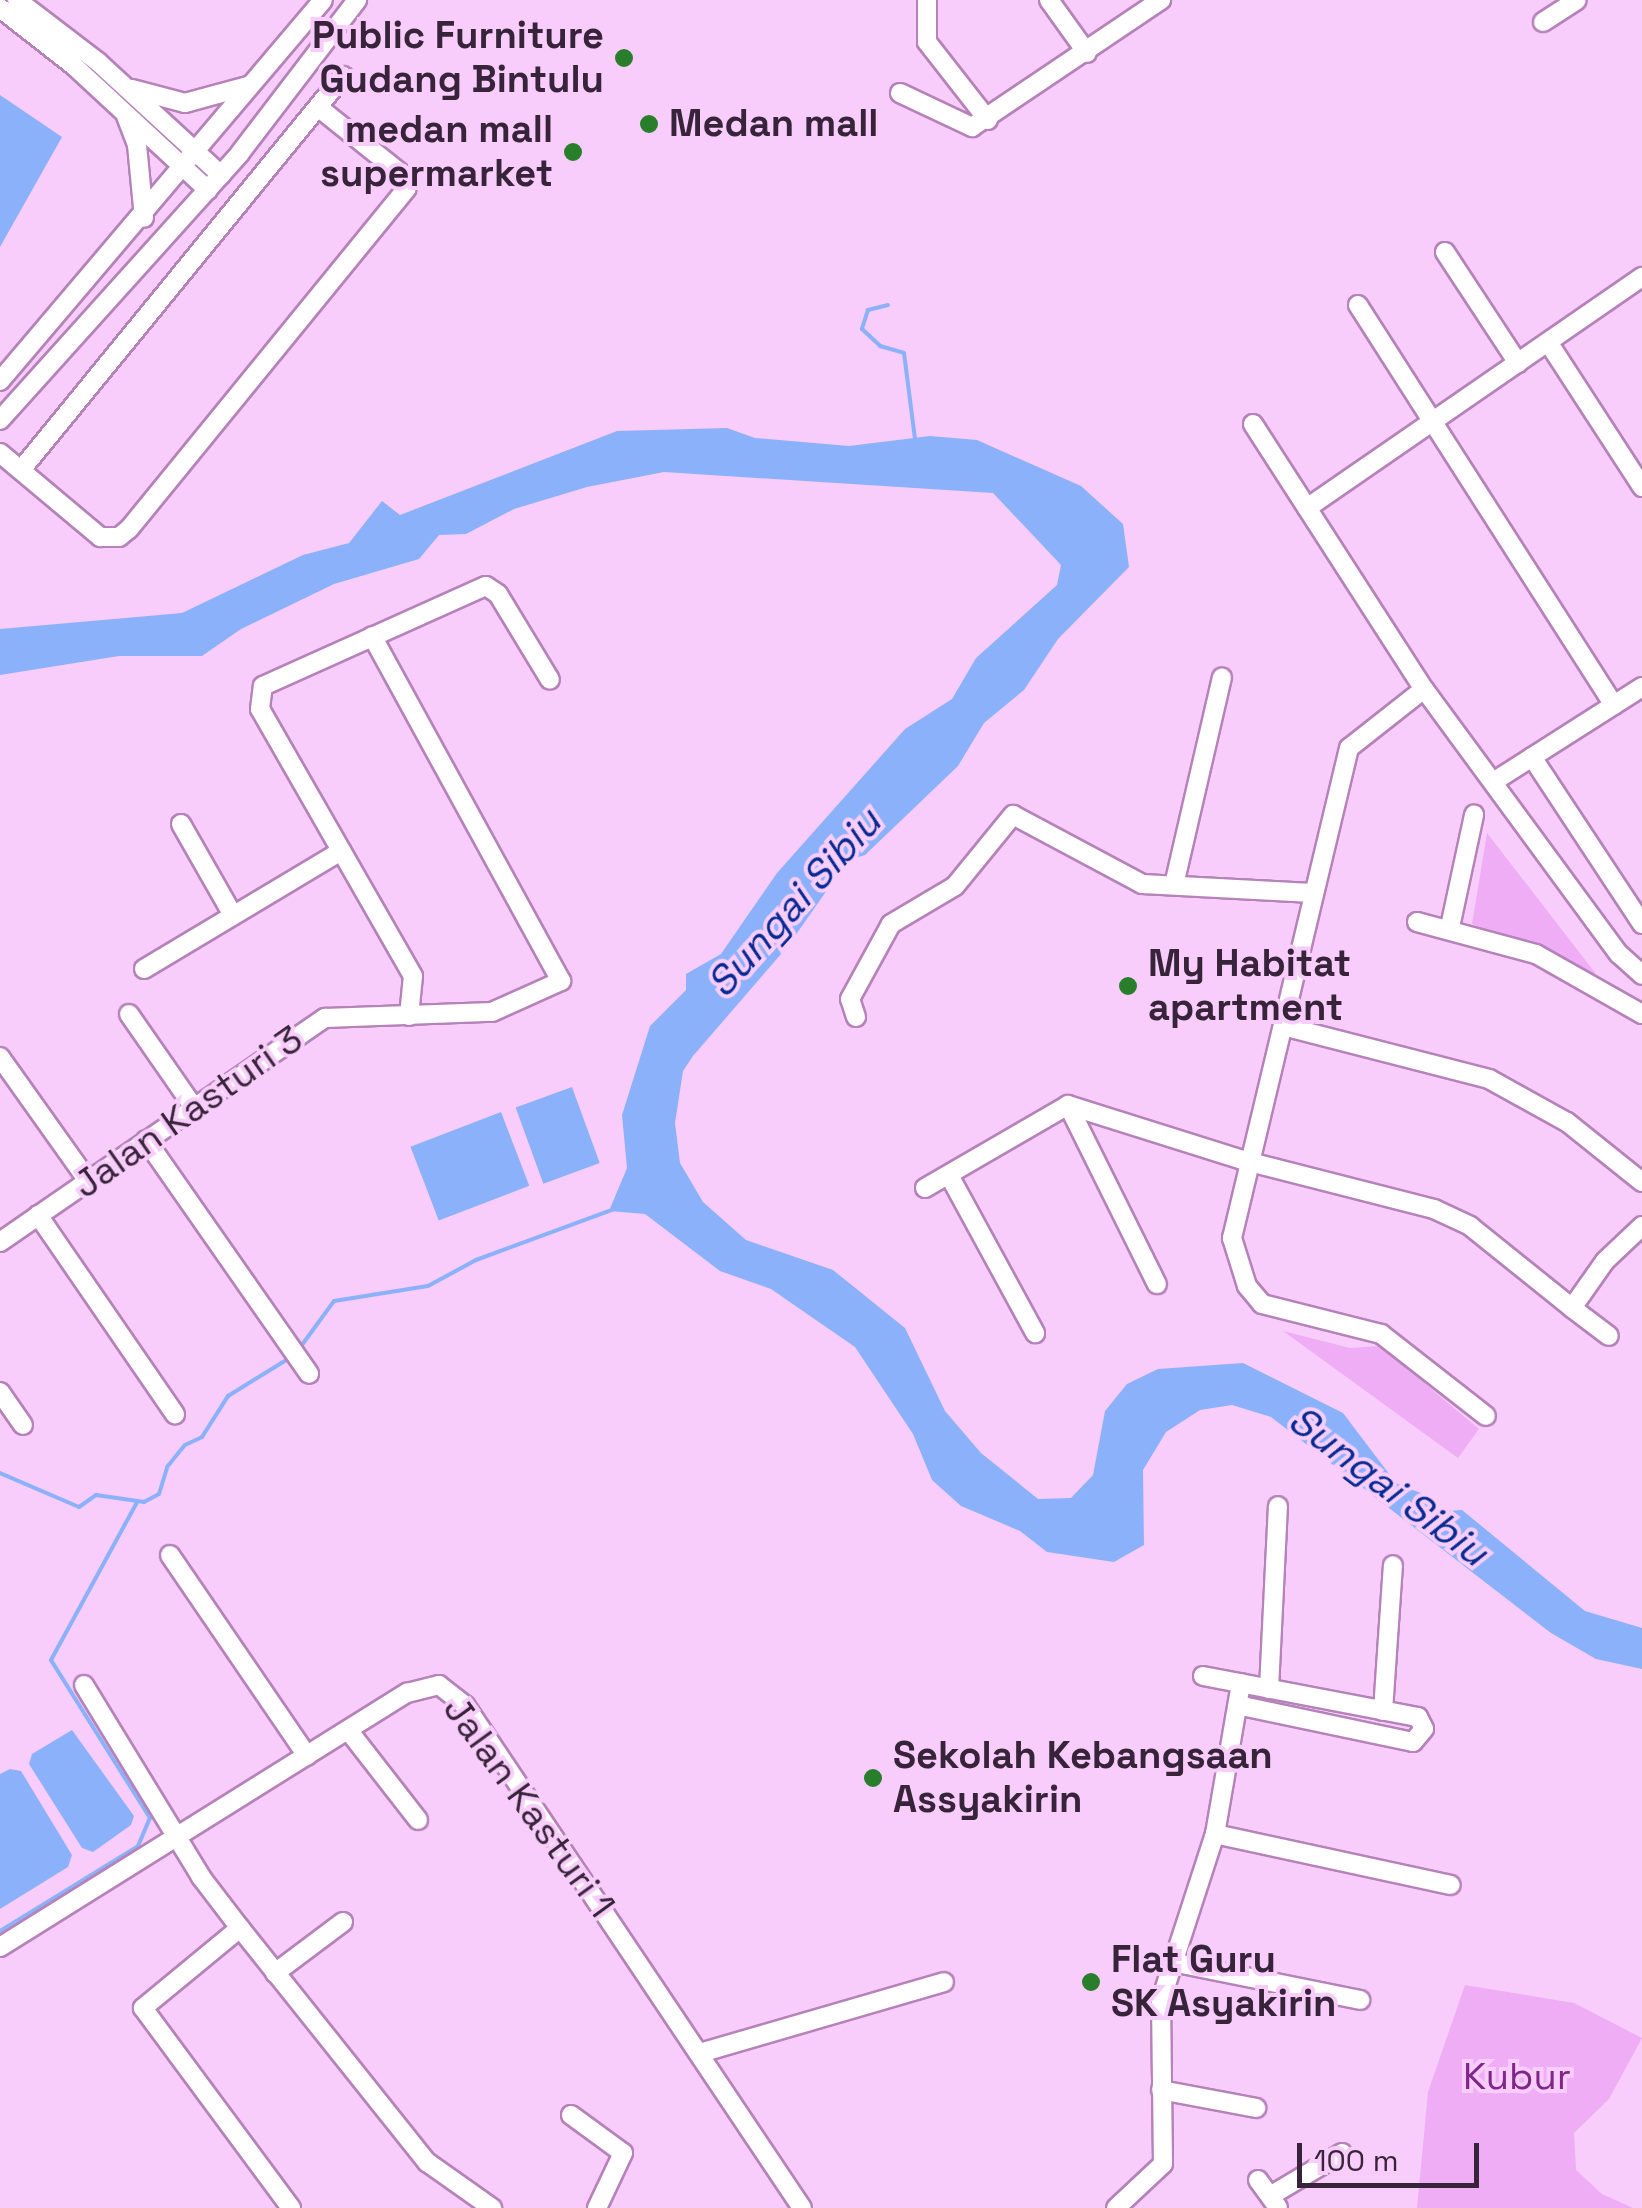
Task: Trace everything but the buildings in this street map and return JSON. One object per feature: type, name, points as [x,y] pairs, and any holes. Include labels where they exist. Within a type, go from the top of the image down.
[{"type":"street","points":[[16,0],[126,88],[192,161],[208,190]]},
{"type":"street","points":[[0,382],[144,218],[323,0]]},
{"type":"street","points":[[0,420],[221,175],[357,0]]},
{"type":"street","points":[[927,0],[927,42],[988,120]]},
{"type":"street","points":[[1050,0],[1087,53]]},
{"type":"street","points":[[900,93],[972,127],[988,120],[1161,0]]},
{"type":"street","points":[[1542,22],[1578,0]]},
{"type":"street","points":[[0,8],[125,114],[192,161],[221,175]]},
{"type":"street","points":[[20,470],[343,76]]},
{"type":"street","points":[[126,88],[185,103],[234,94],[259,80]]},
{"type":"street","points":[[0,453],[100,537],[118,537],[129,529],[406,190],[404,176],[318,107]]},
{"type":"street","points":[[125,114],[137,145],[144,218]]},
{"type":"street","points":[[1445,252],[1518,362]]},
{"type":"street","points":[[142,264],[169,288]]},
{"type":"street","points":[[1307,508],[1642,277]]},
{"type":"street","points":[[1358,305],[1614,704]]},
{"type":"street","points":[[1548,342],[1642,486]]},
{"type":"street","points":[[1252,424],[1424,689],[1619,954],[1642,975]]},
{"type":"street","points":[[409,1016],[413,976],[259,697],[274,677],[486,586],[498,594],[550,680]]},
{"type":"street","name":"Jalan Kasturi 3","points":[[0,1242],[325,1018],[492,1012],[561,981],[372,636]]},
{"type":"street","points":[[1174,885],[1222,676]]},
{"type":"street","points":[[1493,782],[1642,687]]},
{"type":"street","points":[[1424,689],[1349,748],[1283,1026],[1246,1162],[1232,1238],[1254,1297],[1381,1334],[1486,1416]]},
{"type":"street","points":[[1532,757],[1642,924]]},
{"type":"street","points":[[856,1018],[850,998],[892,924],[955,886],[1013,814],[1142,884],[1313,894]]},
{"type":"street","points":[[1450,927],[1474,816]]},
{"type":"street","points":[[181,824],[234,915]]},
{"type":"street","points":[[144,969],[341,851]]},
{"type":"street","points":[[1417,922],[1450,927],[1536,954],[1642,1014]]},
{"type":"street","points":[[129,1014],[193,1106]]},
{"type":"street","points":[[1283,1026],[1489,1079],[1567,1122],[1642,1182]]},
{"type":"street","points":[[0,1057],[88,1181]]},
{"type":"street","points":[[1068,1104],[1158,1284]]},
{"type":"street","points":[[924,1188],[950,1177],[1068,1104],[1246,1162],[1434,1208],[1470,1226],[1608,1336]]},
{"type":"street","points":[[146,1140],[309,1374]]},
{"type":"street","points":[[950,1177],[1035,1332]]},
{"type":"street","points":[[38,1215],[175,1414]]},
{"type":"street","points":[[1572,1308],[1605,1261],[1642,1226]]},
{"type":"street","points":[[0,1392],[23,1425]]},
{"type":"street","points":[[1269,1689],[1278,1506]]},
{"type":"street","points":[[170,1555],[307,1756]]},
{"type":"street","points":[[1382,1711],[1393,1565]]},
{"type":"street","points":[[1203,1676],[1418,1717],[1421,1737],[1413,1742],[1238,1705]]},
{"type":"street","points":[[1116,2208],[1163,2164],[1160,2000],[1177,1964],[1215,1834],[1241,1684]]},
{"type":"street","points":[[84,1685],[178,1838],[275,1973],[435,2170],[492,2208]]},
{"type":"street","name":"Jalan Kasturi 1","points":[[0,1947],[423,1685],[458,1696],[802,2208]]},
{"type":"street","points":[[348,1730],[418,1820]]},
{"type":"street","points":[[1215,1834],[1451,1885]]},
{"type":"street","points":[[275,1973],[342,1922]]},
{"type":"street","points":[[240,1928],[143,2008],[291,2208]]},
{"type":"street","points":[[1177,1964],[1360,2000]]},
{"type":"street","points":[[700,2054],[944,1982]]},
{"type":"street","points":[[1162,2090],[1256,2108]]},
{"type":"street","points":[[572,2114],[624,2153],[597,2208]]},
{"type":"street","points":[[1258,2180],[1274,2202],[1342,2154]]},
{"type":"green space","points":[[1487,833],[1596,974],[1472,924]]},
{"type":"green space","points":[[1283,1331],[1350,1348],[1380,1346],[1479,1429],[1458,1458]]},
{"type":"green space","name":"Kubur","points":[[1465,1985],[1574,2003],[1642,2038],[1609,2099],[1574,2133],[1576,2170],[1602,2194],[1633,2208],[1417,2208],[1428,2092]]},
{"type":"water","points":[[0,95],[62,137],[0,247]]},
{"type":"water","name":"Sungai Sibiu","points":[[727,428],[755,438],[849,446],[930,436],[977,440],[1081,486],[1123,524],[1129,567],[1058,639],[1024,690],[984,723],[958,766],[865,855],[848,860],[788,946],[693,1056],[683,1071],[675,1123],[680,1163],[703,1202],[746,1240],[833,1270],[905,1328],[945,1411],[981,1453],[1038,1499],[1071,1498],[1093,1475],[1105,1411],[1127,1384],[1158,1369],[1243,1363],[1343,1413],[1396,1483],[1423,1494],[1433,1512],[1462,1510],[1585,1611],[1642,1628],[1642,1669],[1596,1659],[1551,1633],[1271,1417],[1232,1405],[1200,1410],[1166,1432],[1143,1470],[1144,1545],[1114,1562],[1047,1552],[1020,1531],[961,1506],[932,1480],[913,1434],[855,1347],[771,1289],[720,1271],[645,1214],[609,1211],[627,1168],[622,1115],[650,1026],[686,990],[686,974],[721,954],[777,873],[905,729],[952,699],[976,658],[1057,585],[1061,565],[993,493],[664,472],[587,487],[514,509],[466,534],[439,535],[419,559],[334,584],[241,629],[202,656],[119,656],[0,675],[0,629],[182,613],[303,555],[349,543],[382,501],[400,515],[617,431]]},
{"type":"water","points":[[572,1087],[600,1163],[543,1184],[516,1108]]},
{"type":"water","points":[[501,1112],[529,1186],[439,1221],[410,1147]]},
{"type":"water","points":[[72,1730],[134,1816],[131,1825],[93,1852],[82,1848],[29,1764],[32,1754]]},
{"type":"water","points":[[10,1769],[21,1771],[72,1855],[68,1867],[0,1909],[0,1774]]},
{"type":"waterway","points":[[888,305],[868,310],[862,329],[880,346],[904,353],[915,439]]},
{"type":"waterway","points":[[299,1349],[334,1301],[428,1286],[476,1260],[612,1210]]},
{"type":"waterway","points":[[0,1473],[79,1507],[96,1495],[144,1502],[159,1494],[167,1467],[185,1445],[202,1437],[228,1396],[288,1359]]},
{"type":"waterway","points":[[0,1931],[138,1846],[150,1818],[51,1660],[137,1502]]},
{"type":"place","name":"Public Furniture Gudang Bintulu","points":[[624,58]]},
{"type":"place","name":"Medan mall","points":[[649,124]]},
{"type":"place","name":"medan mall supermarket","points":[[573,152]]},
{"type":"place","name":"My Habitat apartment","points":[[1128,986]]},
{"type":"place","name":"Sekolah Kebangsaan Assyakirin","points":[[873,1778]]},
{"type":"place","name":"Flat Guru SK Asyakirin","points":[[1091,1982]]}]
